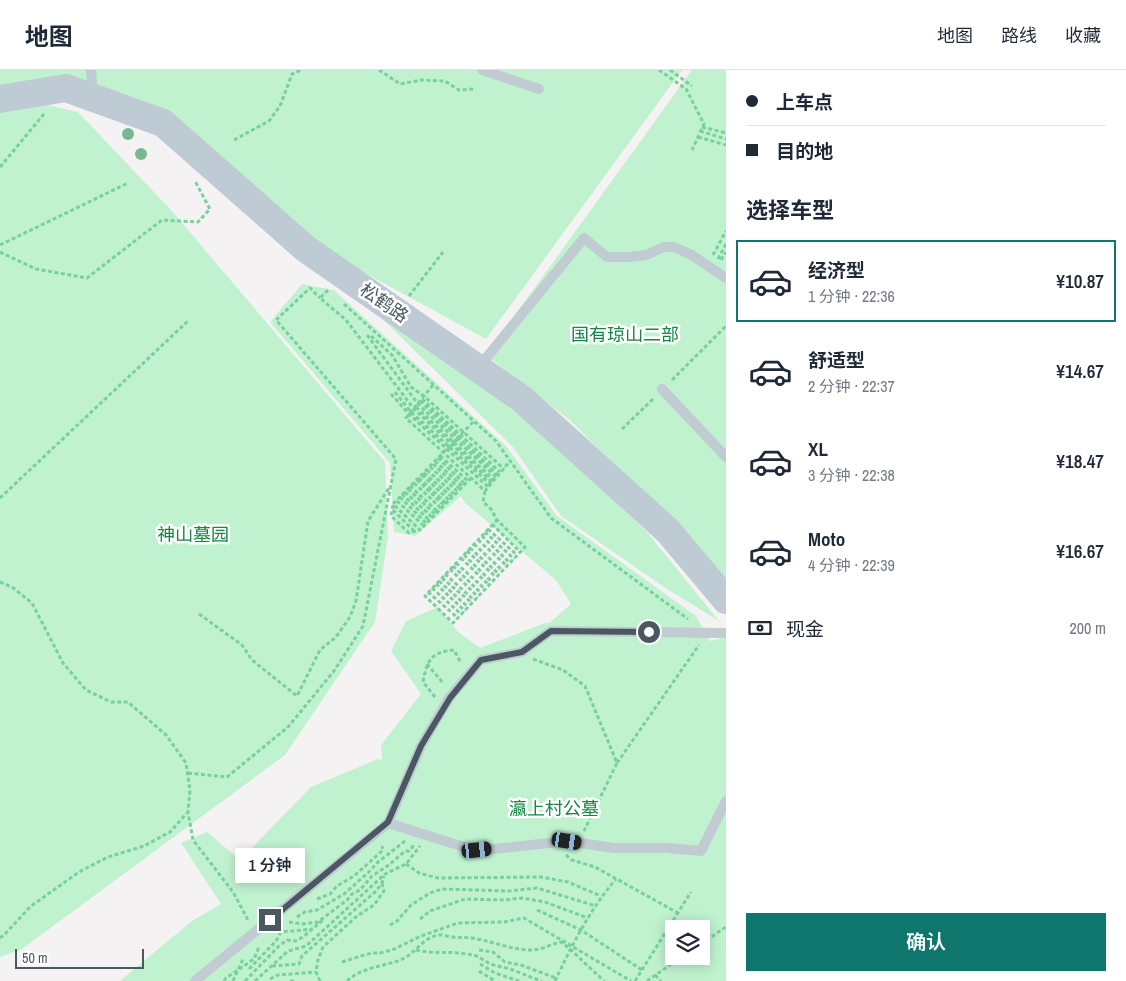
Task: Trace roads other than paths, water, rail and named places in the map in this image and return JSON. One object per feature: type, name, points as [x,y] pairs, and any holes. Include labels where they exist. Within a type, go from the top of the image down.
[{"type":"street","name":"松鹤路","points":[[0,99],[66,88],[163,123],[306,249],[522,399],[668,531],[726,600]]},
{"type":"lane","points":[[91,70],[92,98]]},
{"type":"lane","points":[[482,70],[539,89]]},
{"type":"lane","points":[[478,368],[584,238],[607,257],[646,255],[664,247],[674,247],[690,254],[726,278]]},
{"type":"lane","points":[[662,389],[726,457]]},
{"type":"lane","points":[[195,981],[388,822],[421,746],[451,696],[481,660],[522,652],[551,631],[726,633]]},
{"type":"lane","points":[[388,822],[477,850],[567,841],[614,848],[702,850],[726,801]]},
{"type":"park label","name":"国有琼山二部","points":[[625,335]]},
{"type":"park label","name":"神山墓园","points":[[193,535]]},
{"type":"park label","name":"瀛上村公墓","points":[[554,809]]}]
